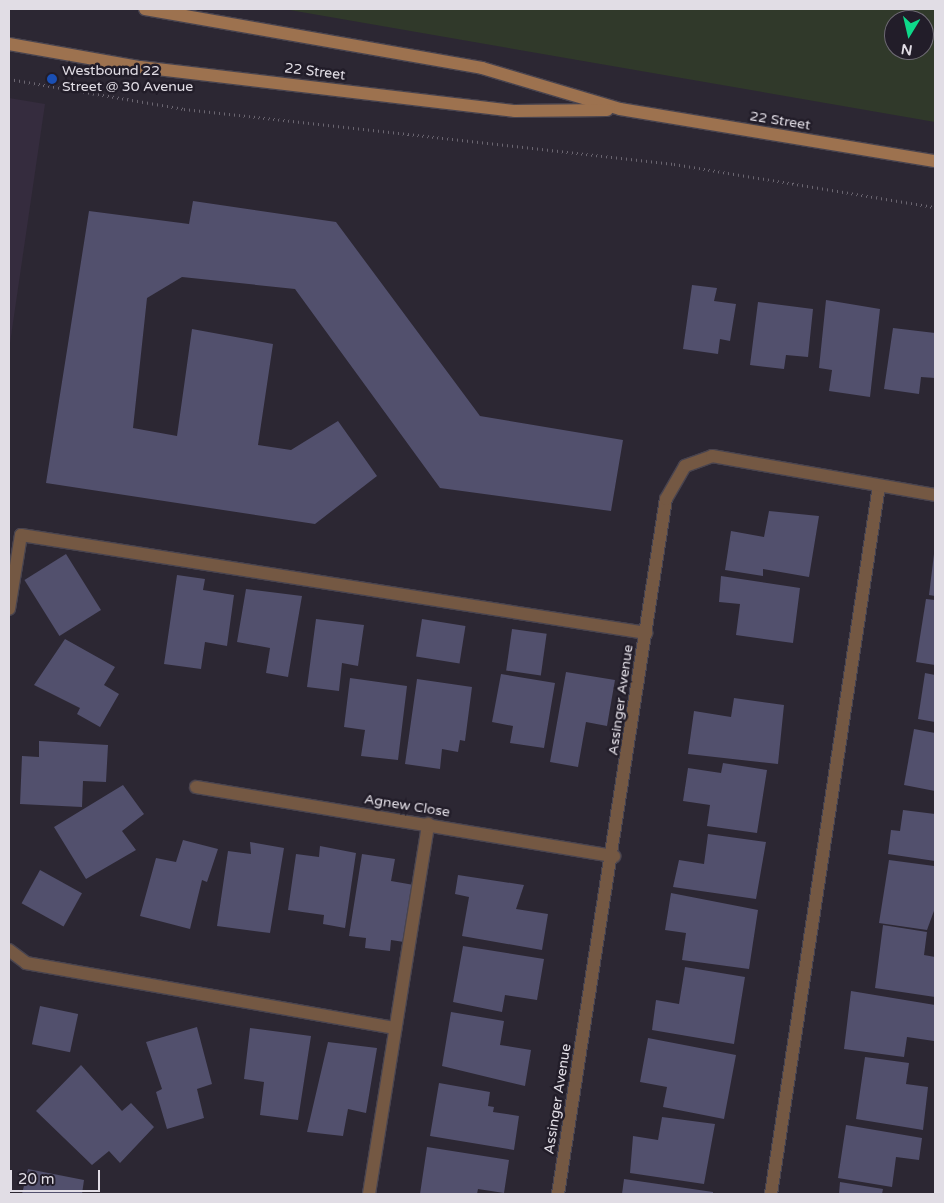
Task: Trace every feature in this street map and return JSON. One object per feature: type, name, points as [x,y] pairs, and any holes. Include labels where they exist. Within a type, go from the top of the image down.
[{"type":"main road","name":"22 Street","points":[[145,9],[482,68],[620,109],[935,161]]},
{"type":"main road","name":"22 Street","points":[[9,44],[140,67],[515,111],[620,109]]},
{"type":"street","name":"Assinger Avenue","points":[[558,1194],[614,856],[666,499],[684,466],[712,456],[746,459],[879,486],[935,495]]},
{"type":"street","points":[[771,1194],[879,486]]},
{"type":"street","points":[[9,609],[21,535],[646,633]]},
{"type":"street","name":"Agnew Close","points":[[196,787],[614,856]]},
{"type":"street","points":[[369,1194],[428,824]]},
{"type":"street","points":[[9,954],[26,963],[395,1028]]},
{"type":"path","points":[[9,80],[184,109],[674,164],[935,207]]},
{"type":"shaded area","points":[[9,98],[45,104],[9,350]]},
{"type":"green space","points":[[284,9],[935,9],[935,122]]},
{"type":"building","points":[[193,201],[336,222],[480,416],[623,440],[611,511],[440,488],[295,289],[182,277],[147,298],[133,428],[177,436],[192,329],[273,344],[258,445],[291,450],[338,421],[377,476],[315,524],[46,483],[89,211],[189,224]]},
{"type":"building","points":[[692,285],[717,288],[714,301],[736,304],[730,341],[720,339],[718,354],[683,349]]},
{"type":"building","points":[[826,300],[880,309],[870,397],[829,391],[832,370],[819,368]]},
{"type":"building","points":[[758,302],[813,309],[808,357],[786,355],[784,369],[750,365]]},
{"type":"building","points":[[893,328],[935,333],[935,378],[921,377],[919,394],[884,389]]},
{"type":"building","points":[[769,511],[819,516],[809,577],[763,569],[763,576],[725,570],[731,531],[764,537]]},
{"type":"building","points":[[66,554],[101,610],[59,636],[24,580]]},
{"type":"building","points":[[935,554],[935,596],[929,595]]},
{"type":"building","points":[[177,575],[205,579],[203,590],[234,595],[227,646],[205,642],[201,669],[164,664]]},
{"type":"building","points":[[721,576],[800,588],[793,643],[736,635],[740,604],[719,602]]},
{"type":"building","points":[[246,589],[302,596],[288,677],[266,673],[270,648],[237,642]]},
{"type":"building","points":[[926,599],[935,600],[935,665],[916,662]]},
{"type":"building","points":[[316,619],[364,625],[358,666],[342,663],[339,691],[307,687]]},
{"type":"building","points":[[422,619],[465,626],[460,663],[416,657]]},
{"type":"building","points":[[512,629],[547,634],[541,675],[506,671]]},
{"type":"building","points":[[65,639],[115,667],[104,685],[119,694],[100,727],[77,714],[80,708],[34,685]]},
{"type":"building","points":[[566,672],[615,680],[607,726],[586,722],[578,767],[550,762]]},
{"type":"building","points":[[925,673],[935,675],[935,722],[918,719]]},
{"type":"building","points":[[501,674],[555,683],[544,748],[510,743],[513,726],[492,722]]},
{"type":"building","points":[[350,678],[407,686],[398,760],[361,756],[365,730],[344,727]]},
{"type":"building","points":[[417,679],[472,687],[465,741],[460,740],[458,752],[442,749],[440,769],[405,764]]},
{"type":"building","points":[[734,698],[784,705],[778,764],[688,754],[694,711],[731,717]]},
{"type":"building","points":[[914,729],[935,733],[935,791],[904,785]]},
{"type":"building","points":[[39,741],[108,745],[106,782],[83,781],[82,807],[20,804],[22,756],[39,757]]},
{"type":"building","points":[[723,763],[767,770],[757,833],[707,826],[710,805],[683,801],[688,768],[721,773]]},
{"type":"building","points":[[123,785],[144,814],[122,831],[136,850],[86,879],[54,827]]},
{"type":"building","points":[[903,810],[935,814],[935,861],[888,854],[891,830],[900,831]]},
{"type":"building","points":[[708,834],[766,842],[756,899],[673,887],[679,860],[704,864]]},
{"type":"building","points":[[183,840],[218,849],[207,882],[202,880],[190,929],[140,916],[156,858],[176,862]]},
{"type":"building","points":[[250,842],[284,848],[270,933],[217,926],[228,851],[251,854]]},
{"type":"building","points":[[320,846],[356,853],[345,928],[323,924],[324,915],[288,910],[296,854],[319,857]]},
{"type":"building","points":[[362,854],[395,859],[391,881],[414,885],[404,942],[391,940],[390,951],[365,948],[366,938],[349,936]]},
{"type":"building","points":[[889,860],[934,866],[935,908],[927,930],[879,923]]},
{"type":"building","points":[[40,870],[82,893],[64,927],[22,903]]},
{"type":"building","points":[[458,875],[524,885],[516,909],[548,914],[542,950],[462,936],[469,897],[455,894]]},
{"type":"building","points":[[671,893],[758,910],[749,969],[682,960],[686,933],[665,930]]},
{"type":"building","points":[[883,925],[927,932],[924,955],[935,957],[935,997],[875,988]]},
{"type":"building","points":[[463,946],[544,959],[537,1000],[505,995],[502,1012],[453,1002]]},
{"type":"building","points":[[685,967],[745,977],[734,1044],[652,1030],[656,1000],[679,1004]]},
{"type":"building","points":[[851,991],[935,1005],[934,1041],[907,1037],[904,1057],[844,1049]]},
{"type":"building","points":[[40,1006],[78,1014],[70,1052],[32,1044]]},
{"type":"building","points":[[451,1012],[504,1021],[500,1045],[531,1050],[525,1086],[442,1066]]},
{"type":"building","points":[[197,1027],[212,1084],[197,1089],[204,1118],[167,1129],[156,1092],[162,1089],[146,1042]]},
{"type":"building","points":[[250,1028],[311,1036],[298,1120],[260,1115],[264,1082],[244,1079]]},
{"type":"building","points":[[648,1038],[736,1055],[724,1119],[663,1107],[667,1087],[640,1082]]},
{"type":"building","points":[[328,1042],[377,1048],[366,1113],[348,1109],[343,1136],[307,1132]]},
{"type":"building","points":[[865,1057],[909,1063],[906,1084],[928,1087],[923,1130],[856,1119]]},
{"type":"building","points":[[81,1065],[122,1111],[131,1103],[154,1127],[120,1163],[109,1151],[92,1165],[36,1111]]},
{"type":"building","points":[[439,1083],[490,1092],[488,1106],[494,1107],[493,1112],[519,1116],[514,1150],[430,1136]]},
{"type":"building","points":[[662,1117],[715,1124],[704,1184],[630,1173],[633,1136],[658,1140]]},
{"type":"building","points":[[846,1125],[922,1138],[919,1160],[896,1157],[892,1187],[838,1178]]},
{"type":"building","points":[[427,1147],[509,1160],[504,1193],[478,1189],[477,1194],[420,1194]]},
{"type":"building","points":[[28,1169],[84,1180],[82,1194],[22,1194]]},
{"type":"building","points":[[624,1179],[713,1192],[713,1194],[622,1194]]},
{"type":"building","points":[[840,1182],[883,1189],[882,1194],[839,1194]]},
{"type":"place","name":"Westbound 22 Street @ 30 Avenue","points":[[52,79]]}]
